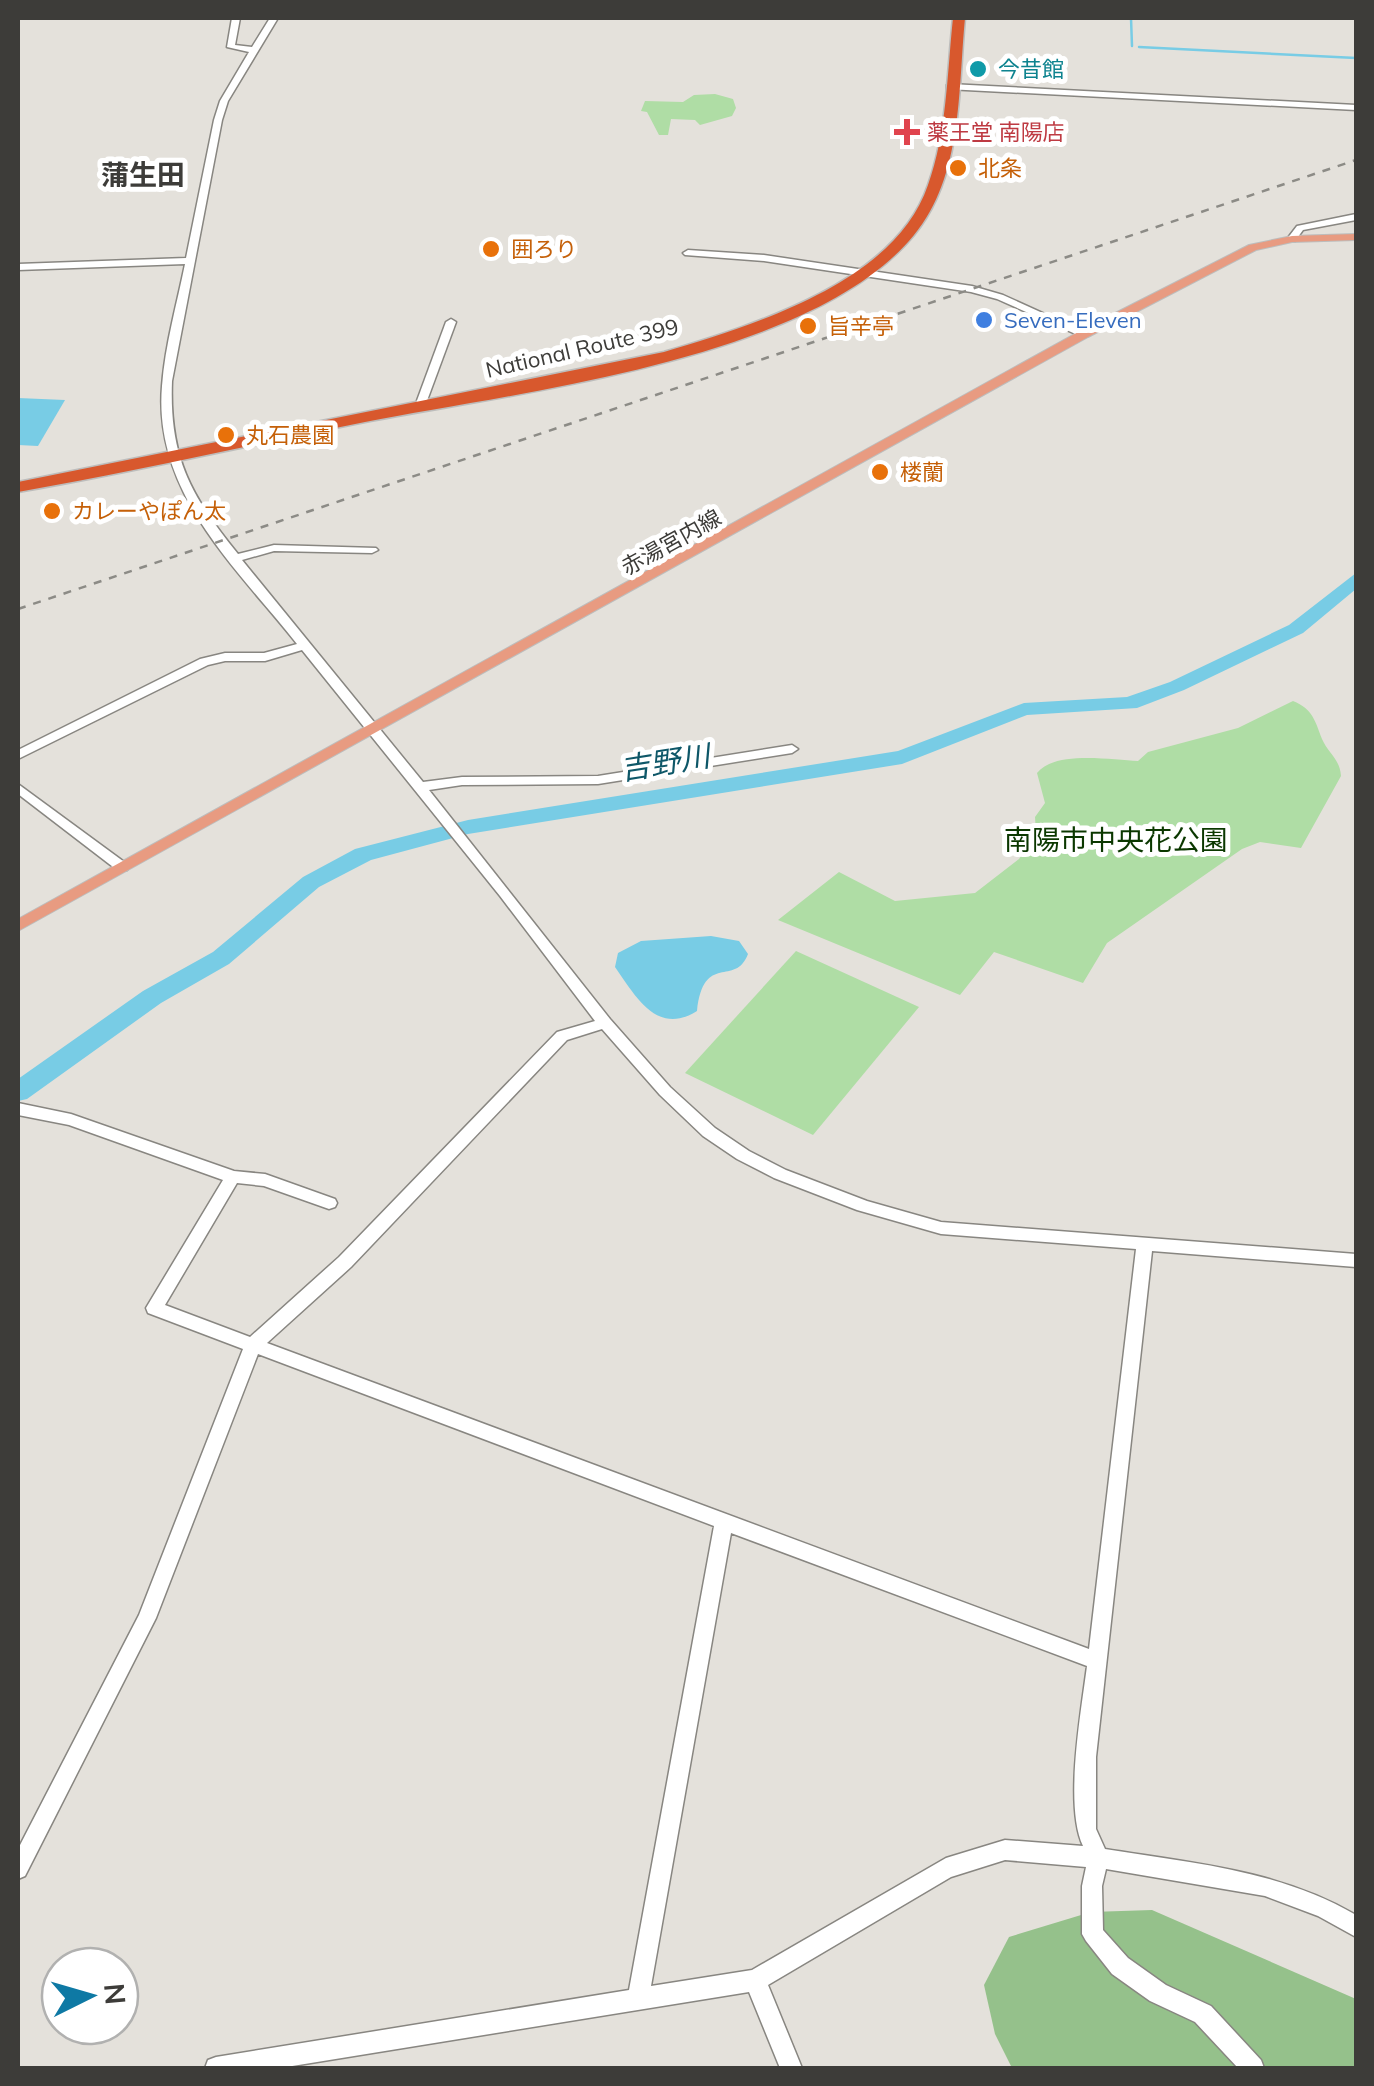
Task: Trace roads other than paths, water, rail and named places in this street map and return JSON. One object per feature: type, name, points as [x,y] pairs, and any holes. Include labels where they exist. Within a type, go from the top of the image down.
[{"type":"highway","name":"National Route 399","points":[[18,487],[680,350],[776,320],[862,275],[907,235],[937,186],[959,18]]},
{"type":"main road","name":"赤湯宮内線","points":[[18,926],[1084,334],[1237,253],[1292,239],[1356,237]]},
{"type":"street","points":[[236,18],[231,47],[253,50]]},
{"type":"street","points":[[274,18],[224,101],[218,120],[167,381],[165,411],[171,456],[186,494],[234,559],[506,893],[605,1024],[709,1132],[780,1174],[863,1206],[941,1228],[1356,1260]]},
{"type":"street","points":[[950,87],[1356,108]]},
{"type":"street","points":[[1292,239],[1300,228],[1356,217]]},
{"type":"street","points":[[688,253],[764,258],[972,289],[1000,297],[1084,334]]},
{"type":"street","points":[[18,267],[191,262]]},
{"type":"street","points":[[420,406],[451,322]]},
{"type":"street","points":[[234,559],[274,548],[372,550]]},
{"type":"street","points":[[18,756],[204,662],[225,657],[265,657],[304,646]]},
{"type":"street","points":[[417,787],[462,781],[598,780],[792,748]]},
{"type":"street","points":[[18,788],[122,868]]},
{"type":"street","points":[[18,1869],[147,1618],[253,1344],[344,1262],[562,1036],[605,1024]]},
{"type":"street","points":[[18,1108],[71,1120],[233,1177],[265,1180],[329,1203]]},
{"type":"street","points":[[233,1177],[154,1308],[1096,1661]]},
{"type":"street","points":[[1145,1242],[1096,1661],[1084,1800],[1086,1830],[1099,1858],[1092,1886],[1093,1934],[1120,1966],[1158,1993],[1203,2014],[1253,2068]]},
{"type":"street","points":[[638,1997],[724,1523]]},
{"type":"street","points":[[216,2068],[755,1980],[963,1860],[1005,1850],[1099,1858],[1265,1886],[1324,1908],[1356,1927]]},
{"type":"street","points":[[755,1980],[791,2068]]},
{"type":"water","points":[[18,398],[65,400],[38,446],[18,445]]},
{"type":"water","points":[[711,936],[739,941],[748,954],[736,969],[706,982],[697,1011],[683,1018],[670,1019],[649,1010],[615,967],[618,953],[641,941]]},
{"type":"waterway","points":[[1131,18],[1132,46]]},
{"type":"waterway","points":[[1139,47],[1356,58]]},
{"type":"waterway","name":"吉野川","points":[[18,1092],[152,997],[221,958],[311,882],[363,854],[468,827],[902,757],[1024,709],[1130,703],[1177,686],[1296,629],[1356,579]]},
{"type":"railway","points":[[18,609],[1356,160]]},
{"type":"place","name":"今昔館","points":[[978,69]]},
{"type":"place","name":"薬王堂 南陽店","points":[[907,132]]},
{"type":"place","name":"北条","points":[[958,168]]},
{"type":"place","name":"囲ろり","points":[[491,249]]},
{"type":"place","name":"Seven-Eleven","points":[[984,320]]},
{"type":"place","name":"旨辛亭","points":[[808,326]]},
{"type":"place","name":"丸石農園","points":[[226,435]]},
{"type":"place","name":"楼蘭","points":[[880,472]]},
{"type":"place","name":"カレーやぽん太","points":[[52,511]]},
{"type":"district","name":"蒲生田","points":[[143,175]]},
{"type":"park label","name":"南陽市中央花公園","points":[[1116,840]]}]
